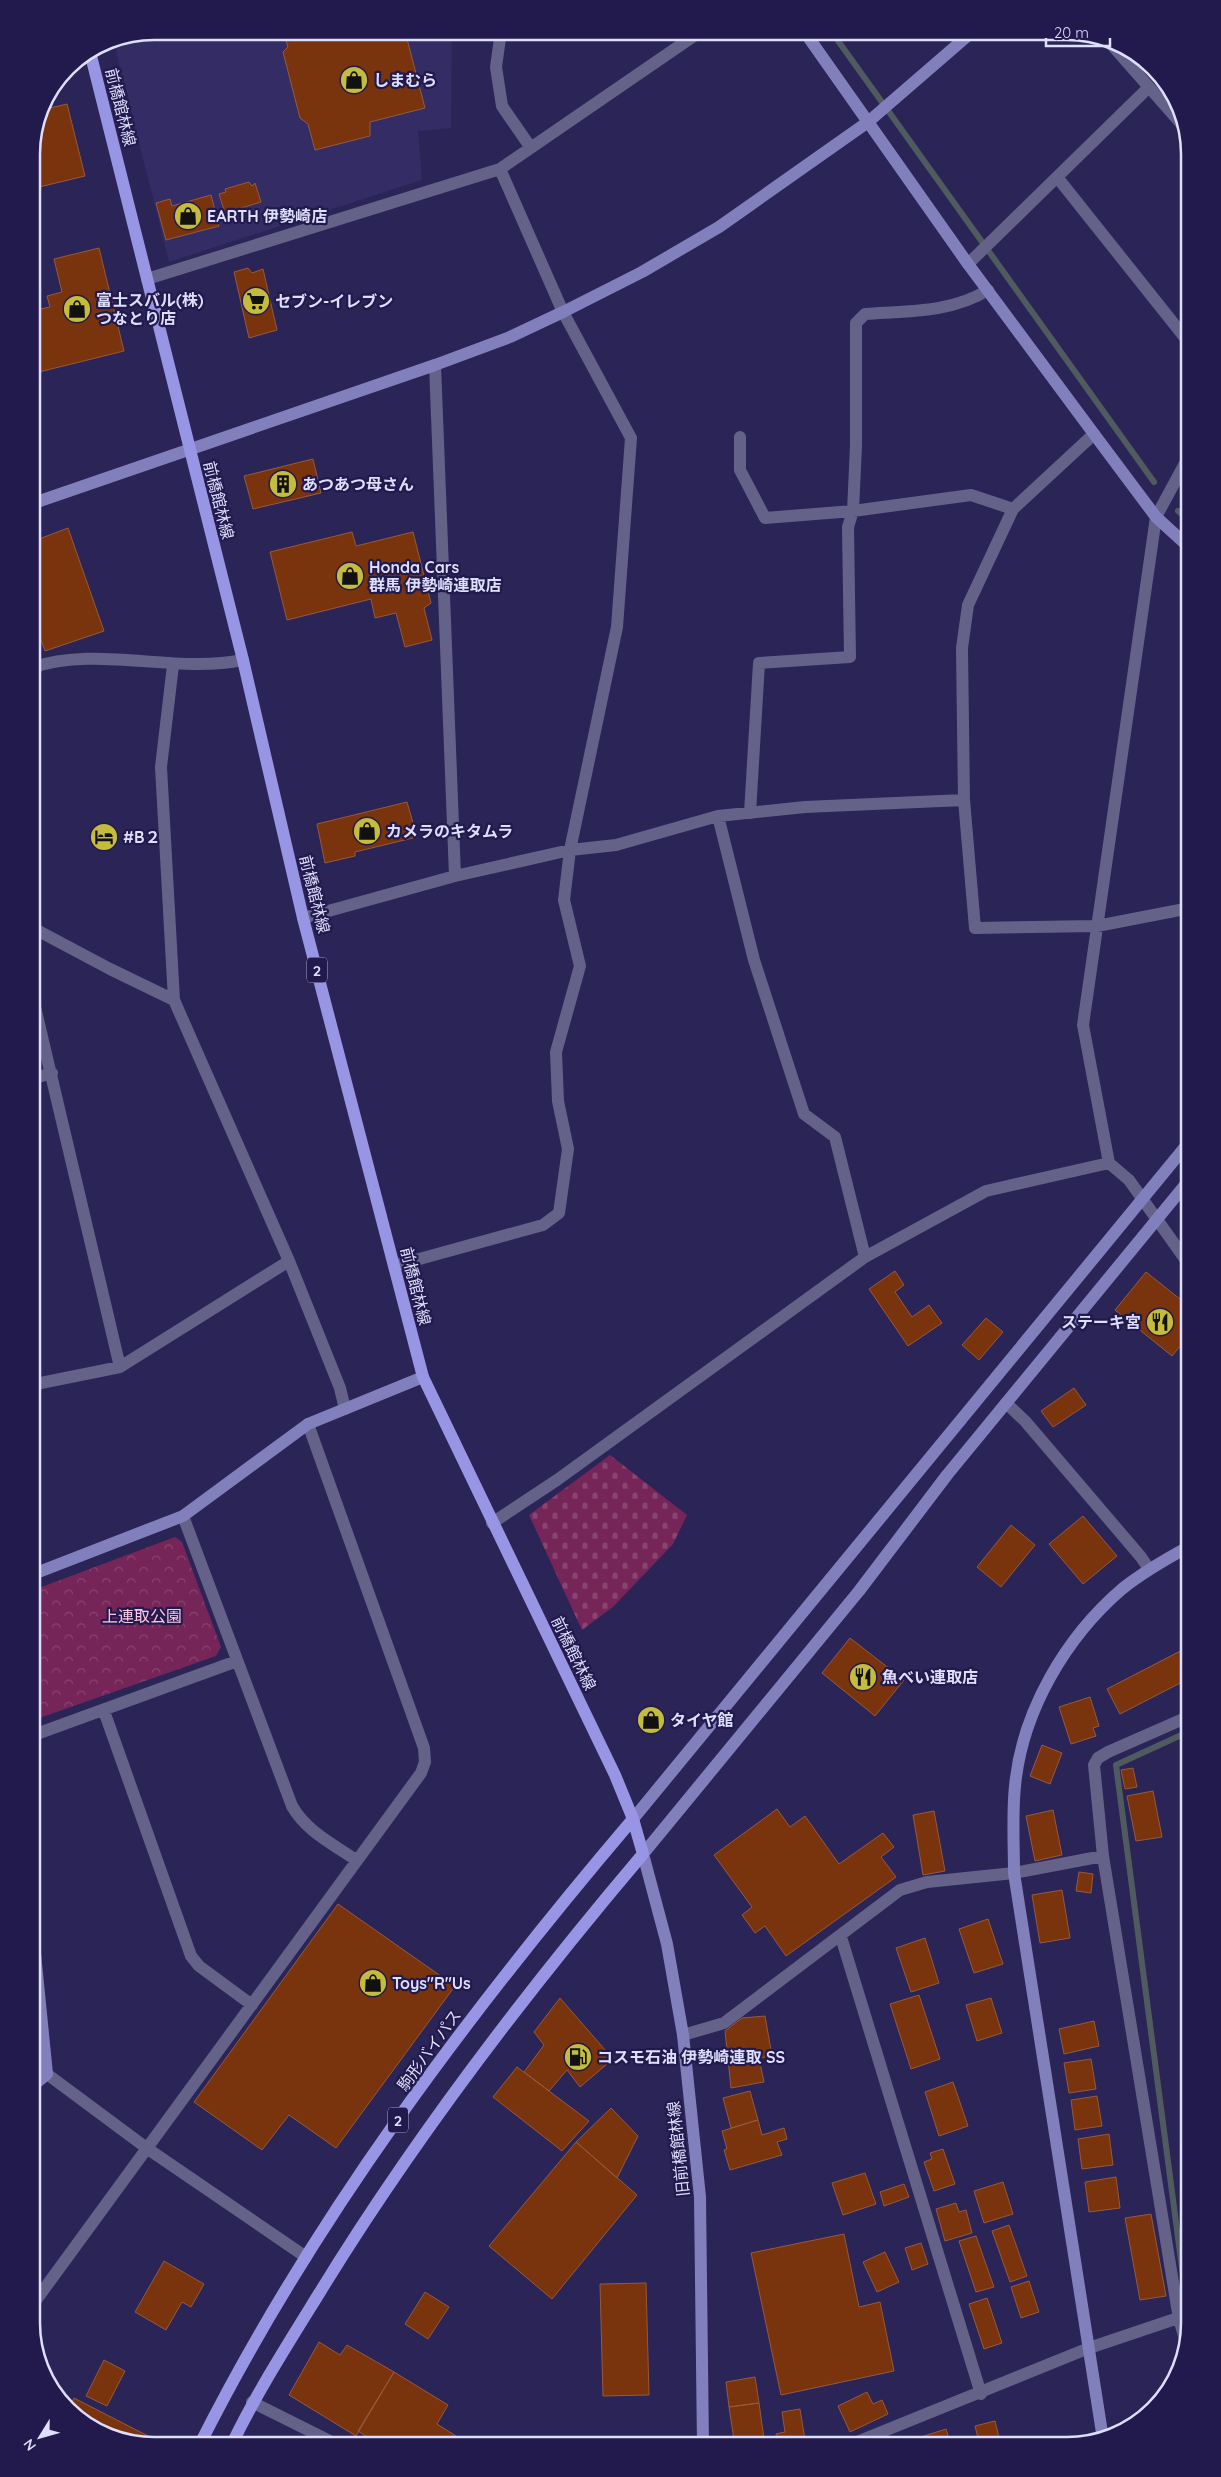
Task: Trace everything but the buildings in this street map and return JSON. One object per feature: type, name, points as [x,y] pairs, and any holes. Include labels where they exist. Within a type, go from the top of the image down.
[{"type":"main road","name":"前橋館林線","points":[[92,59],[243,660],[303,918],[423,1377],[615,1775],[633,1819],[643,1854]]},
{"type":"main road","name":"駒形バイパス","points":[[204,2437],[231,2382],[306,2257],[387,2137],[466,2025],[633,1819]]},
{"type":"main road","name":"2","points":[[235,2437],[252,2402],[363,2222],[444,2106],[543,1975],[643,1854]]},
{"type":"street","points":[[500,40],[496,67],[502,106],[531,148]]},
{"type":"street","points":[[147,279],[500,169],[688,40]]},
{"type":"street","points":[[810,40],[968,264],[1094,434],[1156,517],[1181,540]]},
{"type":"street","points":[[40,501],[435,365],[510,337],[563,312],[642,272],[719,227],[868,122],[963,40]]},
{"type":"street","points":[[1117,52],[1175,117]]},
{"type":"street","points":[[968,264],[1148,88]]},
{"type":"street","points":[[394,1266],[543,1225],[559,1213],[568,1149],[558,1101],[556,1052],[580,966],[564,900],[570,850],[617,627],[631,438],[563,312],[500,169]]},
{"type":"street","points":[[1057,177],[1181,333]]},
{"type":"street","points":[[750,813],[760,663],[850,657],[848,528],[853,511],[856,446],[856,323],[865,314],[939,308],[975,298],[988,290]]},
{"type":"street","points":[[435,365],[456,876]]},
{"type":"street","points":[[1094,434],[1013,510],[968,605],[962,648],[964,800],[975,928],[1097,926],[1181,910]]},
{"type":"street","points":[[740,437],[740,470],[765,518],[853,511],[971,494],[1013,510]]},
{"type":"street","points":[[1181,471],[1156,517],[1083,1024],[1109,1163],[1129,1180],[1158,1218],[1181,1254]]},
{"type":"street","points":[[40,665],[74,658],[173,665],[221,665],[243,660]]},
{"type":"street","points":[[173,665],[162,767],[174,1000],[289,1261],[340,1388],[345,1409]]},
{"type":"street","points":[[303,918],[456,876],[570,850],[616,845],[718,816],[805,806],[964,800]]},
{"type":"street","points":[[718,816],[754,960],[801,1105],[804,1114],[835,1137],[865,1258]]},
{"type":"street","points":[[40,932],[174,1000]]},
{"type":"street","points":[[40,1026],[120,1367]]},
{"type":"street","points":[[40,1076],[52,1073]]},
{"type":"street","points":[[633,1819],[1181,1152]]},
{"type":"street","points":[[492,1523],[557,1480],[865,1258],[986,1191],[1109,1163]]},
{"type":"street","points":[[643,1854],[847,1606],[1006,1403],[1181,1190]]},
{"type":"street","points":[[40,1383],[120,1367],[289,1261]]},
{"type":"street","points":[[40,1572],[183,1516],[308,1424],[423,1377]]},
{"type":"street","points":[[1006,1403],[1025,1421],[1149,1569]]},
{"type":"street","points":[[40,2296],[421,1773],[425,1762],[424,1748],[308,1424]]},
{"type":"street","points":[[183,1516],[292,1806],[300,1819],[356,1860]]},
{"type":"street","points":[[1101,2432],[1014,1873],[1014,1785],[1025,1736],[1035,1708],[1049,1679],[1074,1641],[1102,1607],[1149,1569],[1181,1551]]},
{"type":"street","points":[[40,1733],[238,1661]]},
{"type":"street","points":[[104,1710],[191,1956],[199,1966],[252,2005]]},
{"type":"street","points":[[1181,1720],[1098,1758],[1094,1765],[1104,1856],[1181,2299]]},
{"type":"street","name":"旧前橋館林線","points":[[643,1854],[667,1944],[684,2035],[700,2197],[702,2437]]},
{"type":"street","points":[[684,2035],[724,2023],[841,1937],[900,1890],[927,1882],[1014,1873],[1104,1856]]},
{"type":"street","points":[[841,1937],[981,2394]]},
{"type":"street","points":[[40,2004],[47,2074],[148,2149],[306,2257]]},
{"type":"street","points":[[40,2080],[47,2074]]},
{"type":"street","points":[[870,2437],[981,2394],[1089,2348],[1181,2317]]},
{"type":"street","points":[[252,2402],[322,2437]]},
{"type":"shaded area","points":[[154,40],[452,40],[451,128],[418,131],[422,180],[169,262],[115,47],[132,42]]},
{"type":"green space","points":[[610,1455],[687,1515],[673,1544],[613,1607],[582,1630],[529,1515]]},
{"type":"green space","name":"上連取公園","points":[[175,1537],[182,1542],[221,1647],[216,1656],[40,1718],[40,1588]]},
{"type":"waterway","points":[[837,40],[1154,482]]},
{"type":"waterway","points":[[1181,1735],[1116,1765],[1181,2261]]},
{"type":"place","name":"しまむら","points":[[354,80]]},
{"type":"place","name":"EARTH 伊勢崎店","points":[[188,216]]},
{"type":"place","name":"セブン-イレブン","points":[[256,301]]},
{"type":"place","name":"富士スバル(株) つなとり店","points":[[77,309]]},
{"type":"place","name":"あつあつ母さん","points":[[283,484]]},
{"type":"place","name":"Honda Cars 群馬 伊勢崎連取店","points":[[350,576]]},
{"type":"place","name":"カメラのキタムラ","points":[[367,831]]},
{"type":"place","name":"#B２","points":[[104,837]]},
{"type":"place","name":"ステーキ宮","points":[[1160,1322]]},
{"type":"place","name":"魚べい連取店","points":[[863,1677]]},
{"type":"place","name":"タイヤ館","points":[[651,1720]]},
{"type":"place","name":"Toys\"R\"Us","points":[[373,1983]]},
{"type":"place","name":"コスモ石油 伊勢崎連取 SS","points":[[578,2057]]}]
